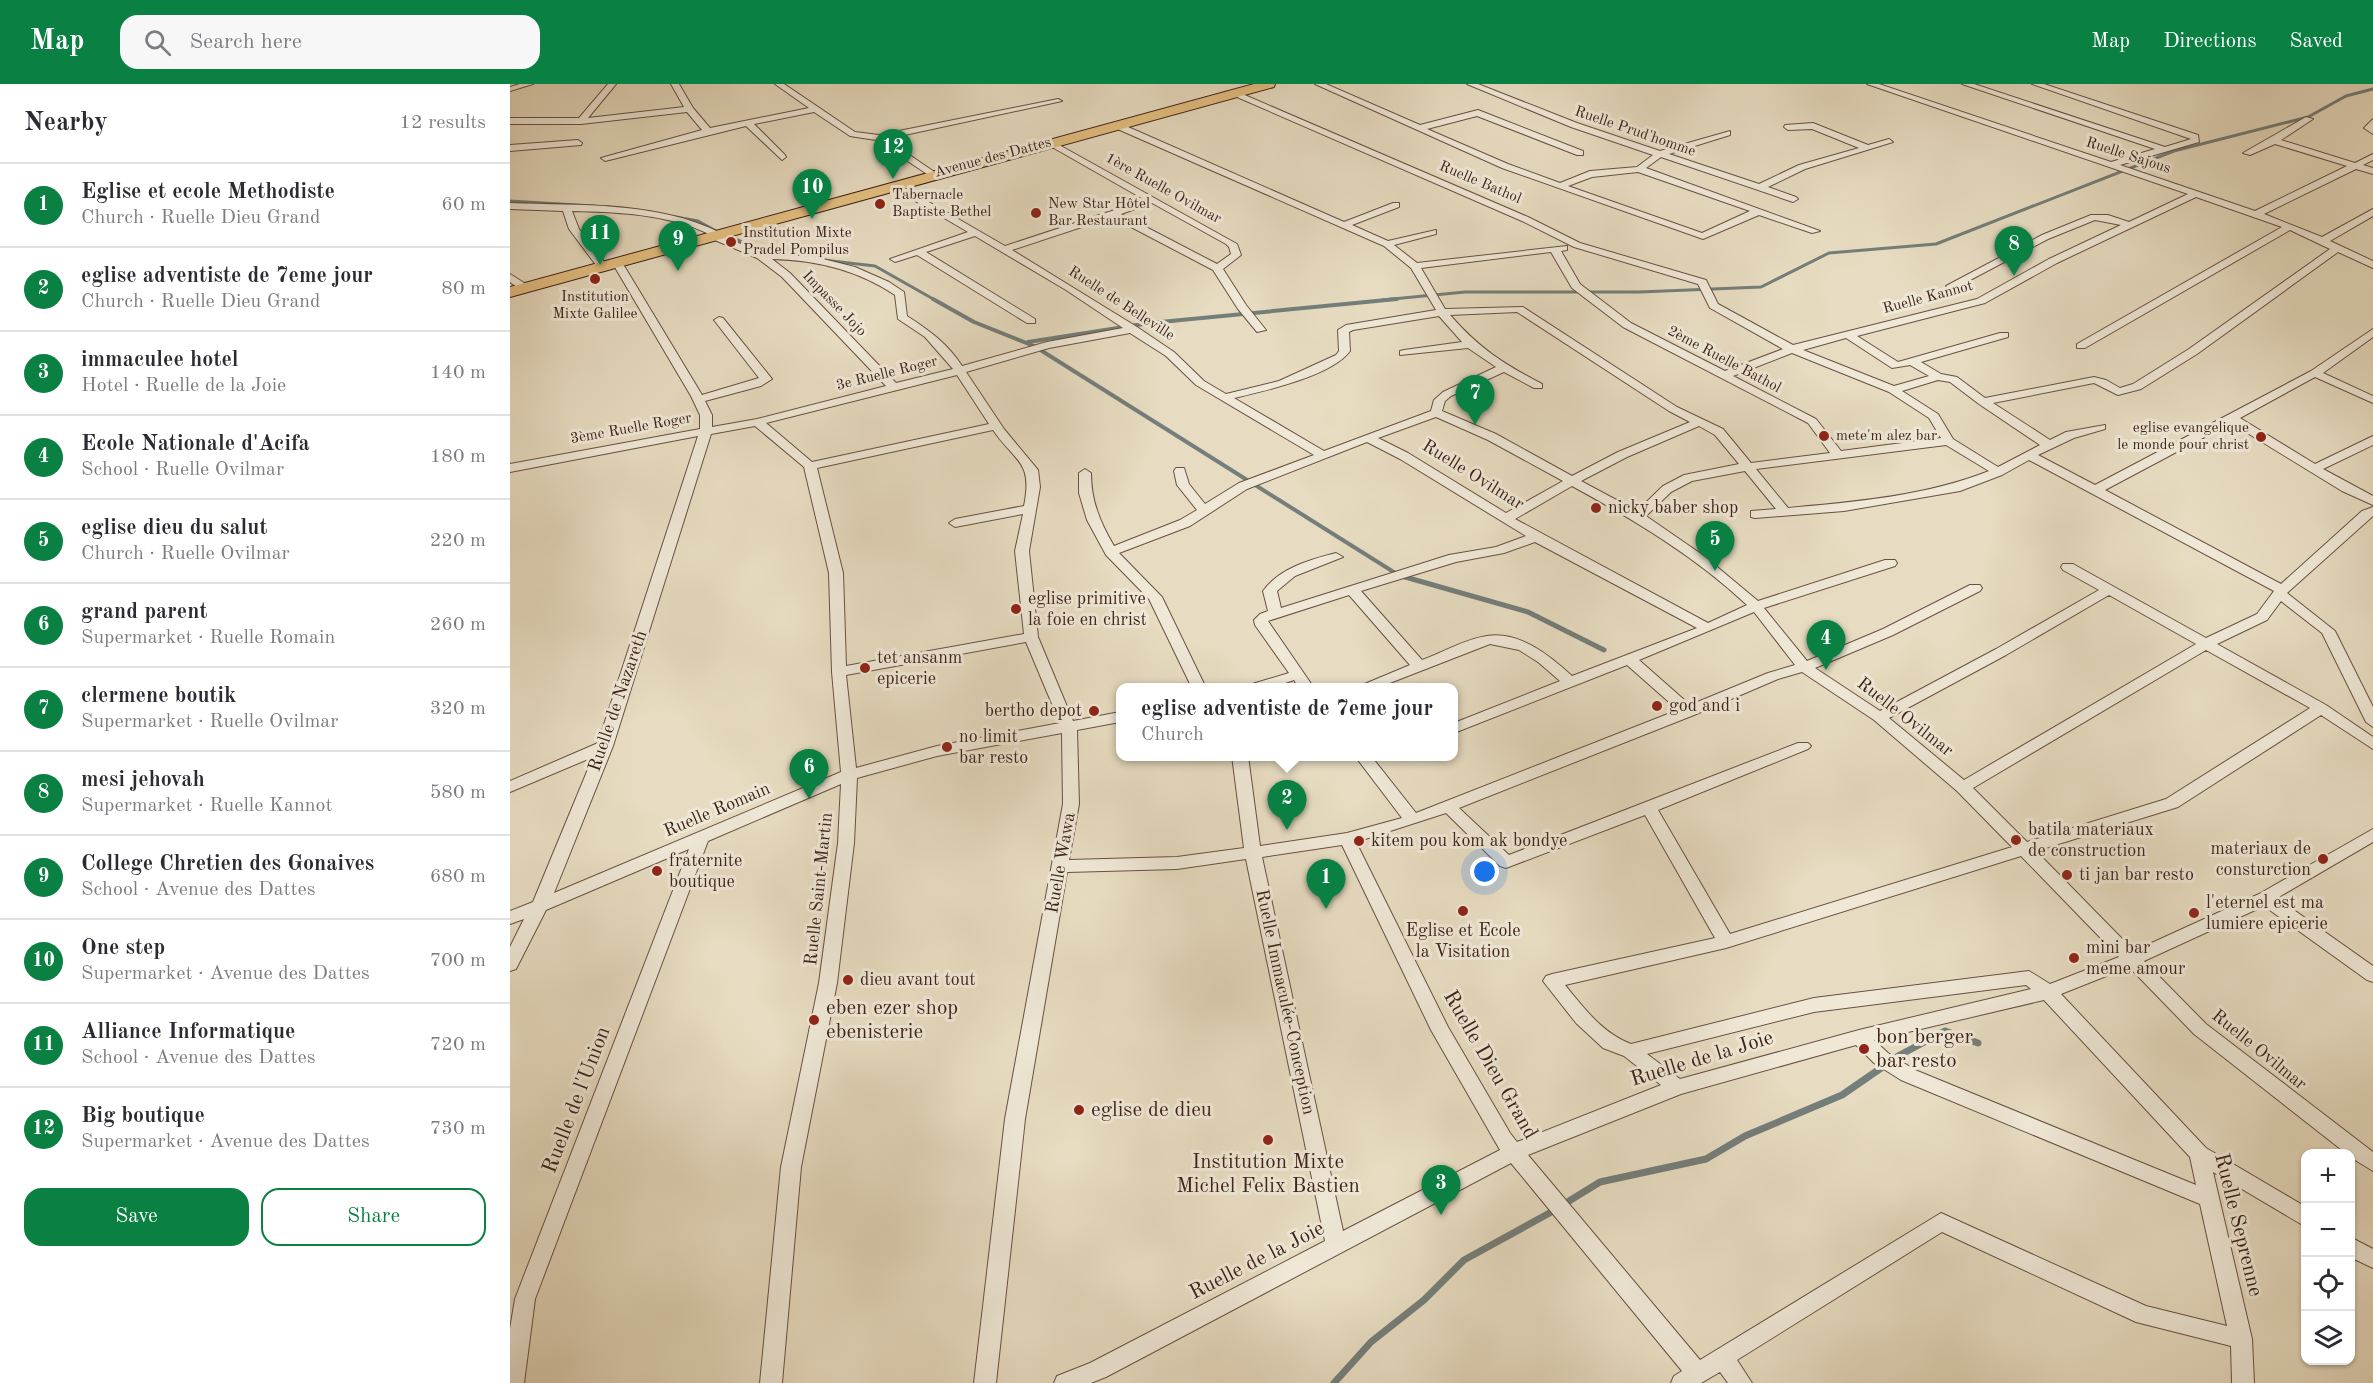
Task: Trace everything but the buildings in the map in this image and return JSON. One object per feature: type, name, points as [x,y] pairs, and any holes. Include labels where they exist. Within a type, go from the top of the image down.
[{"type":"main road","name":"Avenue des Dattes","points":[[517,290],[1116,125],[1234,89],[1269,84]]},
{"type":"street","points":[[510,89],[529,84]]},
{"type":"street","points":[[581,121],[612,84]]},
{"type":"street","points":[[675,84],[689,109],[708,131]]},
{"type":"street","points":[[779,84],[853,134],[879,138],[1058,101]]},
{"type":"street","points":[[1319,84],[1559,186],[1703,236],[1757,212]]},
{"type":"street","name":"Ruelle Prud'homme","points":[[1471,84],[1574,125],[1793,199]]},
{"type":"street","name":"Ruelle Sajous","points":[[1871,84],[2290,226],[2339,247],[2373,265]]},
{"type":"street","points":[[1966,84],[2166,150]]},
{"type":"street","points":[[2036,84],[2195,137],[2196,140],[2109,166]]},
{"type":"street","name":"Ruelle Bathol","points":[[1234,89],[1525,219],[1577,245],[1702,282],[1714,306],[1792,349]]},
{"type":"street","points":[[510,122],[581,121],[689,109]]},
{"type":"street","points":[[605,158],[708,131],[814,109]]},
{"type":"street","points":[[1419,128],[1478,113],[1580,153]]},
{"type":"street","points":[[2247,153],[2274,141],[2308,119]]},
{"type":"street","points":[[2373,122],[2368,128],[2373,131]]},
{"type":"street","points":[[748,123],[782,157]]},
{"type":"street","points":[[1116,125],[1388,244],[1415,266],[1442,312],[1470,344],[1504,368],[1538,386]]},
{"type":"street","points":[[1788,128],[1813,126],[1867,148]]},
{"type":"street","points":[[1639,169],[1660,154],[1727,133]]},
{"type":"street","points":[[879,138],[933,175]]},
{"type":"street","points":[[2274,141],[2373,171]]},
{"type":"street","points":[[1759,188],[1802,167],[1889,142]]},
{"type":"street","points":[[510,148],[578,143]]},
{"type":"street","name":"1ère Ruelle Ovilmar","points":[[1049,143],[1234,246],[1236,255],[1217,268]]},
{"type":"street","points":[[2255,215],[2373,157]]},
{"type":"street","points":[[1559,186],[1590,174],[1639,169],[1815,231]]},
{"type":"street","name":"Ruelle de Belleville","points":[[896,186],[1131,327],[1170,354],[1200,382],[1323,455]]},
{"type":"street","name":"Ruelle Kannot","points":[[1723,376],[1792,349],[1981,301],[2053,261],[2196,194]]},
{"type":"street","points":[[1004,249],[1153,200]]},
{"type":"street","points":[[1346,224],[1396,205]]},
{"type":"street","name":"Impasse Jojo","points":[[510,206],[644,213],[703,225],[715,235],[760,256],[786,274],[894,388]]},
{"type":"street","points":[[567,209],[574,229],[610,266],[699,399],[706,415],[706,431]]},
{"type":"street","points":[[2324,240],[2373,212]]},
{"type":"street","points":[[1113,214],[1217,268],[1242,307],[1261,330]]},
{"type":"street","points":[[1951,286],[2045,237],[2094,217],[2108,218],[2129,225]]},
{"type":"street","points":[[2355,222],[2373,228]]},
{"type":"street","points":[[2081,346],[2290,226]]},
{"type":"street","points":[[1388,244],[1433,232]]},
{"type":"street","points":[[895,259],[975,233]]},
{"type":"street","points":[[1415,266],[1555,250],[1577,245]]},
{"type":"street","points":[[1983,402],[2094,380],[2105,382],[2116,391],[2125,392],[2170,366],[2339,247]]},
{"type":"street","name":"2ème Ruelle Bathol","points":[[1555,250],[1576,285],[1627,325],[1812,421],[1838,454]]},
{"type":"street","points":[[919,252],[1031,321]]},
{"type":"street","name":"Ruelle Wawa","points":[[760,256],[786,256],[858,270],[890,286],[900,294],[902,317],[929,335],[961,370],[996,426],[1032,470],[1034,487],[1028,509],[1022,551],[1030,637],[1069,728],[1071,804],[1015,1119],[985,1383]]},
{"type":"street","points":[[510,276],[517,290]]},
{"type":"street","points":[[1226,397],[1282,383],[1340,357],[1345,351],[1343,330],[1442,312],[1519,309],[1550,331],[1697,423],[1719,432],[1745,467],[1785,512]]},
{"type":"street","points":[[699,399],[757,384],[766,379],[719,320]]},
{"type":"street","name":"3e Ruelle Roger","points":[[757,422],[894,388],[1023,352],[1131,327]]},
{"type":"street","points":[[2094,491],[2233,419],[2315,373],[2373,332]]},
{"type":"street","points":[[1847,334],[1896,366],[2004,335]]},
{"type":"street","points":[[1404,353],[1470,344]]},
{"type":"street","points":[[1792,349],[1893,390],[1934,417],[1947,441],[1998,472]]},
{"type":"street","points":[[1912,362],[1938,377],[1953,379],[1983,402],[2049,445]]},
{"type":"street","name":"Ruelle Ovilmar","points":[[1436,413],[1440,400],[1447,394],[1504,368]]},
{"type":"street","points":[[2315,373],[2373,400]]},
{"type":"street","points":[[1893,390],[1938,377]]},
{"type":"street","name":"Ruelle Ovilmar","points":[[1368,438],[1436,413],[1492,437],[1638,517],[1695,553],[1725,576],[1756,606],[1804,667],[1879,717],[1963,787],[2134,958],[2200,1029],[2373,1163]]},
{"type":"street","points":[[2233,419],[2373,501]]},
{"type":"street","points":[[757,422],[810,466],[996,426]]},
{"type":"street","name":"3ème Ruelle Roger","points":[[510,468],[757,422]]},
{"type":"street","points":[[1506,519],[1569,480],[1631,448],[1697,423]]},
{"type":"street","points":[[1755,514],[1844,507],[1960,487],[1998,472],[2070,435],[2101,427]]},
{"type":"street","name":"Ruelle de Nazareth","points":[[510,964],[542,904],[605,746],[706,431]]},
{"type":"street","points":[[1111,552],[1185,523],[1243,486],[1368,438]]},
{"type":"street","name":"Ruelle Ovilmar","points":[[1368,438],[1404,456],[1536,537],[1708,628]]},
{"type":"street","points":[[2314,468],[2373,440]]},
{"type":"street","points":[[1638,517],[1667,489],[1688,478],[1745,467],[1947,441]]},
{"type":"street","points":[[2029,455],[2281,592],[2328,631],[2373,722]]},
{"type":"street","name":"Ruelle Saint-Martin","points":[[771,1383],[791,1167],[828,983],[846,843],[849,775],[839,672],[836,573],[810,466]]},
{"type":"street","points":[[1180,471],[1183,485],[1204,511]]},
{"type":"street","points":[[1085,473],[1085,493],[1093,520],[1111,552],[1128,573],[1155,597],[1196,683]]},
{"type":"street","points":[[955,523],[1028,509]]},
{"type":"street","points":[[1963,787],[2206,644],[2262,617],[2281,592],[2366,514],[2373,511]]},
{"type":"street","points":[[1304,683],[1262,625],[1261,620],[1454,558],[1499,550],[1536,537]]},
{"type":"street","points":[[1276,614],[1270,591],[1275,583],[1284,577],[1336,557]]},
{"type":"street","points":[[1458,726],[1571,684],[1756,606],[1890,563]]},
{"type":"street","points":[[2068,567],[2107,591],[2321,708],[2373,744]]},
{"type":"street","points":[[1060,866],[1177,863],[1347,839],[1413,820],[1689,712],[1773,676],[1804,667],[1888,632],[1975,588]]},
{"type":"street","points":[[1352,590],[1419,666]]},
{"type":"street","points":[[1879,717],[2001,652],[2107,591]]},
{"type":"street","points":[[839,672],[1030,637]]},
{"type":"street","points":[[1373,683],[1488,640],[1501,640],[1514,642],[1541,655],[1571,684]]},
{"type":"street","points":[[1630,660],[1689,712]]},
{"type":"street","points":[[1268,683],[1297,675]]},
{"type":"street","points":[[1677,1087],[1630,1051],[1609,1043],[1582,1018],[1552,981],[1726,942],[2172,803],[2321,708]]},
{"type":"street","name":"Ruelle Romain","points":[[510,918],[849,775],[948,749],[1013,735],[1069,728],[1116,718]]},
{"type":"street","points":[[510,787],[605,746]]},
{"type":"street","points":[[1449,807],[1506,862],[1803,746]]},
{"type":"street","name":"Ruelle Immaculée-Conception","points":[[1241,761],[1253,851],[1336,1246]]},
{"type":"street","points":[[1370,761],[1413,820]]},
{"type":"street","points":[[1649,808],[1726,942]]},
{"type":"street","name":"Ruelle de la Joie","points":[[1065,1383],[1098,1370],[1514,1152],[1677,1087],[1859,1037],[2049,992],[2134,958],[2265,898],[2373,835]]},
{"type":"street","name":"Ruelle de l'Union","points":[[513,1383],[525,1299],[701,838]]},
{"type":"street","name":"Ruelle Dieu Grand","points":[[1347,839],[1440,1030],[1514,1152],[1690,1378]]},
{"type":"street","points":[[2265,898],[2373,975]]},
{"type":"street","name":"Ruelle Seprenne","points":[[1630,1051],[1814,1005],[2029,978],[2049,992],[2199,1154],[2241,1339],[2243,1383]]},
{"type":"street","points":[[1859,1037],[1881,1058],[1908,1075],[2209,1199]]},
{"type":"street","points":[[2199,1154],[2301,1215]]},
{"type":"street","points":[[1690,1378],[1724,1360],[1941,1222],[2143,1315],[2241,1339]]},
{"type":"street","points":[[2355,1249],[2373,1259]]},
{"type":"street","points":[[1724,1360],[1741,1383]]},
{"type":"waterway","points":[[1382,300],[1465,292],[1640,292],[1761,287],[1829,253],[1936,244],[2174,151],[2308,117],[2346,96],[2373,89]]},
{"type":"waterway","points":[[510,201],[610,207]]},
{"type":"waterway","points":[[676,217],[698,221],[716,231]]},
{"type":"waterway","points":[[732,238],[772,253],[787,255]]},
{"type":"waterway","points":[[823,260],[875,266],[935,300]]},
{"type":"waterway","points":[[933,299],[974,322],[1034,346]]},
{"type":"waterway","points":[[1028,342],[1150,323],[1397,299]]},
{"type":"waterway","points":[[1042,351],[1399,575]]},
{"type":"waterway","points":[[1399,575],[1528,612],[1604,650]]},
{"type":"waterway","points":[[1569,1201],[1600,1182],[1706,1159],[1745,1136],[1842,1095],[1900,1055],[1945,1031],[1978,1043]]},
{"type":"waterway","points":[[1334,1383],[1371,1342],[1424,1300],[1464,1260],[1555,1210]]},
{"type":"place","name":"Big boutique","points":[[893,179]]},
{"type":"place","name":"Tabernacle Baptiste Bethel","points":[[880,204]]},
{"type":"place","name":"New Star Hôtel Bar Restaurant","points":[[1036,213]]},
{"type":"place","name":"One step","points":[[812,219]]},
{"type":"place","name":"Institution Mixte Pradel Pompilus","points":[[731,242]]},
{"type":"place","name":"Alliance Informatique","points":[[600,265]]},
{"type":"place","name":"College Chretien des Gonaives","points":[[678,271]]},
{"type":"place","name":"mesi jehovah","points":[[2014,276]]},
{"type":"place","name":"Institution Mixte Galilee","points":[[595,279]]},
{"type":"place","name":"clermene boutik","points":[[1475,425]]},
{"type":"place","name":"mete'm alez bar","points":[[1824,436]]},
{"type":"place","name":"eglise evangelique le monde pour christ","points":[[2261,437]]},
{"type":"place","name":"nicky baber shop","points":[[1596,508]]},
{"type":"place","name":"eglise dieu du salut","points":[[1715,571]]},
{"type":"place","name":"eglise primitive la foie en christ","points":[[1016,609]]},
{"type":"place","name":"tet ansanm epicerie","points":[[865,668]]},
{"type":"place","name":"Ecole Nationale d'Acifa","points":[[1826,670]]},
{"type":"place","name":"god and i","points":[[1657,706]]},
{"type":"place","name":"bertho depot","points":[[1094,711]]},
{"type":"place","name":"no limit bar resto","points":[[947,747]]},
{"type":"place","name":"grand parent","points":[[809,799]]},
{"type":"place","name":"eglise adventiste de 7eme jour","points":[[1287,830]]},
{"type":"place","name":"batila materiaux de construction","points":[[2016,840]]},
{"type":"place","name":"kitem pou kom ak bondye","points":[[1359,841]]},
{"type":"place","name":"materiaux de consturction","points":[[2323,859]]},
{"type":"place","name":"fraternite boutique","points":[[657,871]]},
{"type":"place","name":"ti jan bar resto","points":[[2067,875]]},
{"type":"place","name":"Eglise et ecole Methodiste","points":[[1326,909]]},
{"type":"place","name":"Eglise et Ecole la Visitation","points":[[1463,911]]},
{"type":"place","name":"l'eternel est ma lumiere epicerie","points":[[2194,913]]},
{"type":"place","name":"mini bar meme amour","points":[[2074,958]]},
{"type":"place","name":"dieu avant tout","points":[[848,980]]},
{"type":"place","name":"eben ezer shop ebenisterie","points":[[814,1020]]},
{"type":"place","name":"bon berger bar resto","points":[[1864,1049]]},
{"type":"place","name":"eglise de dieu","points":[[1079,1110]]},
{"type":"place","name":"Institution Mixte Michel Felix Bastien","points":[[1268,1140]]},
{"type":"place","name":"immaculee hotel","points":[[1441,1215]]}]
